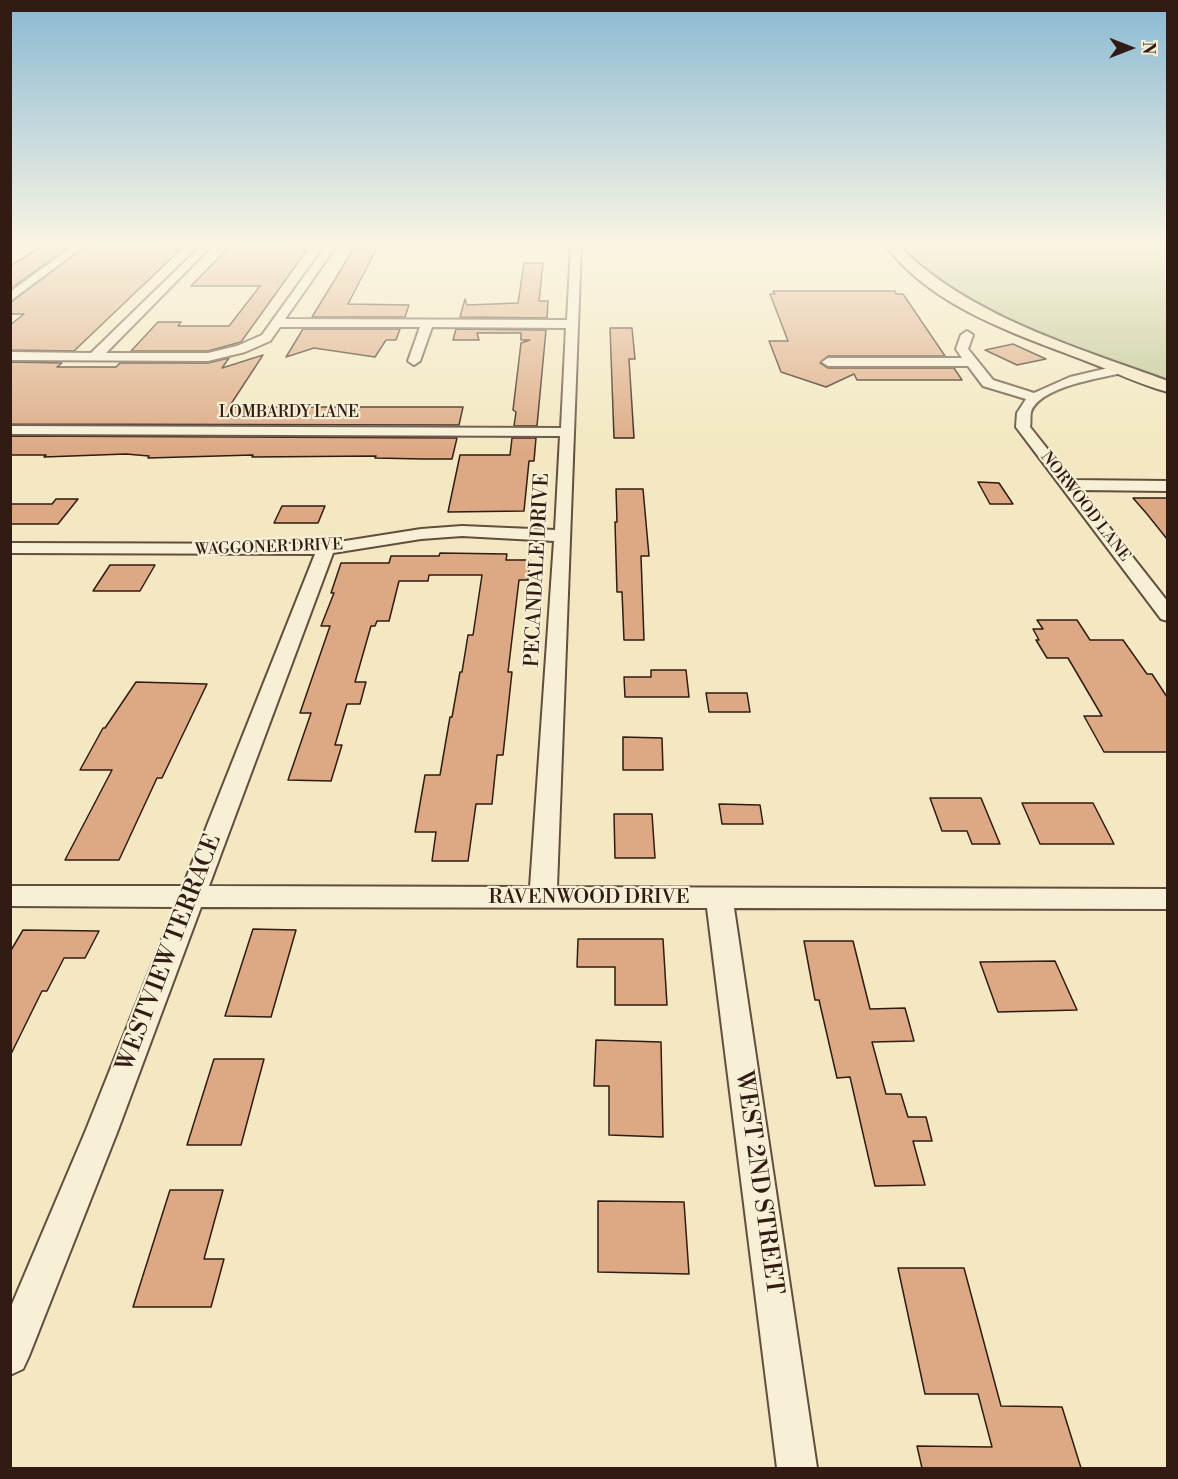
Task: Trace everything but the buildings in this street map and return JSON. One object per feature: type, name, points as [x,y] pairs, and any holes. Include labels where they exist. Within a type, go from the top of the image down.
[{"type":"main road","points":[[987,315],[1027,333],[1167,387]]},
{"type":"street","points":[[95,356],[136,315]]},
{"type":"street","points":[[10,356],[208,357],[254,345],[266,338],[283,315]]},
{"type":"street","name":"PECANDALE DRIVE","points":[[543,898],[572,315]]},
{"type":"street","points":[[277,323],[572,324]]},
{"type":"street","points":[[414,361],[427,324]]},
{"type":"street","points":[[968,335],[962,349],[988,383],[1033,397],[1066,383],[1121,369]]},
{"type":"street","points":[[828,362],[974,362]]},
{"type":"street","name":"NORWOOD LANE","points":[[1033,397],[1023,410],[1023,427],[1167,615]]},
{"type":"street","name":"LOMBARDY LANE","points":[[10,430],[567,432]]},
{"type":"street","points":[[1068,485],[1167,486]]},
{"type":"street","name":"WAGGONER DRIVE","points":[[10,548],[326,549],[421,534],[462,531],[563,536]]},
{"type":"street","name":"WESTVIEW TERRACE","points":[[10,1356],[102,1130],[326,549]]},
{"type":"street","name":"RAVENWOOD DRIVE","points":[[10,896],[1167,899]]},
{"type":"street","name":"WEST 2ND STREET","points":[[719,898],[797,1468]]},
{"type":"green space","points":[[999,315],[1167,315],[1167,380],[1061,342]]}]
